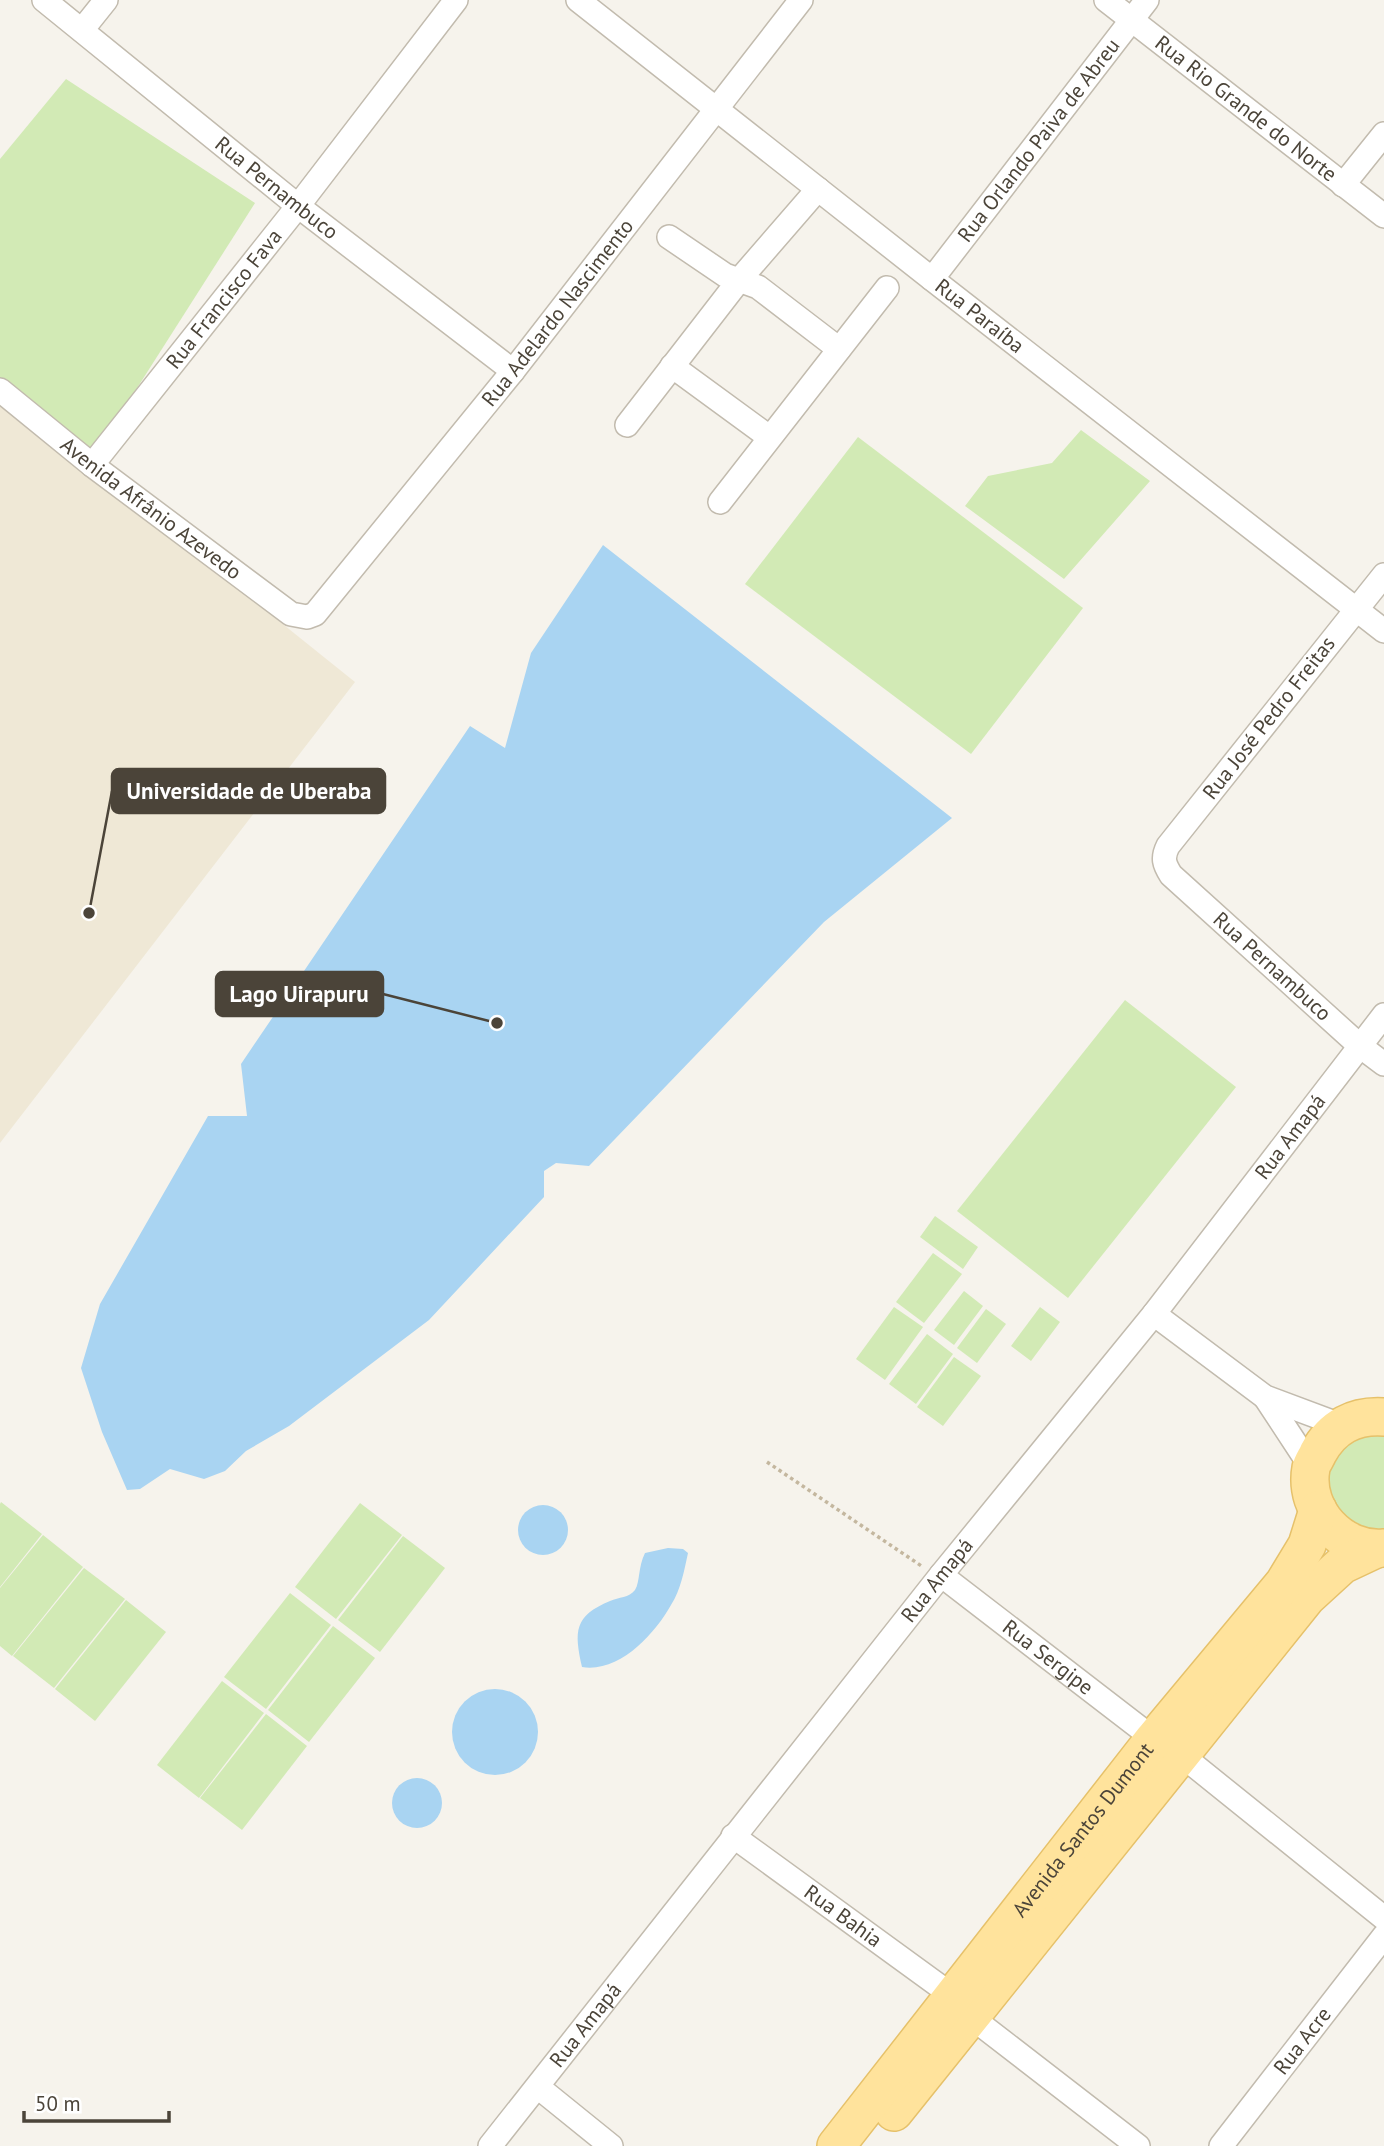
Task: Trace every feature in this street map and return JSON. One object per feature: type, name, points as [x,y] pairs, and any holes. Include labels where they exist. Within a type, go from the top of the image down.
[{"type":"main road","points":[[1311,1467],[1322,1446],[1370,1417]]},
{"type":"main road","name":"Avenida Santos Dumont","points":[[1311,1467],[1312,1489],[1318,1510],[1327,1525],[1341,1538],[1358,1546],[1380,1549]]},
{"type":"main road","name":"Avenida Santos Dumont","points":[[836,2146],[962,2006],[1167,1746],[1284,1583],[1307,1545],[1318,1510]]},
{"type":"main road","name":"Avenida Santos Dumont","points":[[1167,1746],[1307,1597],[1342,1565],[1380,1549]]},
{"type":"main road","name":"Avenida Santos Dumont","points":[[867,2146],[962,2006]]},
{"type":"street","name":"Rua Pernambuco","points":[[44,0],[298,206],[513,371]]},
{"type":"street","points":[[82,30],[106,0]]},
{"type":"street","name":"Rua Francisco Fava","points":[[92,465],[298,206],[456,0]]},
{"type":"street","name":"Rua Paraíba","points":[[578,0],[1384,631]]},
{"type":"street","name":"Rua Adelardo Nascimento","points":[[307,617],[321,608],[513,371],[801,0]]},
{"type":"street","name":"Rua Rio Grande do Norte","points":[[1106,0],[1384,216]]},
{"type":"street","name":"Rua Orlando Paiva de Abreu","points":[[932,279],[1147,0]]},
{"type":"street","points":[[1343,185],[1384,134]]},
{"type":"street","points":[[627,425],[740,279],[818,189]]},
{"type":"street","points":[[669,237],[725,275],[758,287],[839,349]]},
{"type":"street","points":[[720,502],[887,288]]},
{"type":"street","points":[[672,366],[769,437]]},
{"type":"street","name":"Avenida Afrânio Azevedo","points":[[0,390],[92,465],[291,614],[307,617]]},
{"type":"street","name":"Rua José Pedro Freitas","points":[[1165,866],[1163,856],[1168,846],[1384,575]]},
{"type":"street","name":"Rua Pernambuco","points":[[1165,866],[1171,875],[1360,1046],[1384,1064]]},
{"type":"street","name":"Rua Amapá","points":[[490,2146],[941,1575],[1154,1314],[1384,1015]]},
{"type":"street","points":[[1154,1314],[1265,1397],[1311,1467]]},
{"type":"street","points":[[1265,1397],[1370,1417]]},
{"type":"street","name":"Rua Sergipe","points":[[941,1575],[1167,1746],[1384,1918]]},
{"type":"street","name":"Rua Bahia","points":[[733,1836],[962,2006],[1138,2146]]},
{"type":"street","name":"Rua Acre","points":[[1221,2146],[1384,1936]]},
{"type":"street","points":[[538,2087],[611,2146]]},
{"type":"path","points":[[767,1462],[920,1566],[941,1575]]},
{"type":"shaded area","points":[[0,397],[355,682],[0,1143]]},
{"type":"green space","points":[[66,79],[255,203],[95,454],[0,378],[0,159]]},
{"type":"green space","points":[[1081,430],[1150,481],[1064,579],[965,506],[988,476],[1052,463]]},
{"type":"green space","points":[[858,437],[1083,608],[971,754],[745,584]]},
{"type":"green space","points":[[1125,1000],[1236,1087],[1068,1298],[957,1211]]},
{"type":"green space","points":[[935,1216],[978,1247],[963,1269],[920,1237]]},
{"type":"green space","points":[[933,1253],[962,1274],[924,1323],[896,1302]]},
{"type":"green space","points":[[964,1291],[983,1306],[954,1345],[934,1330]]},
{"type":"green space","points":[[894,1307],[923,1327],[885,1380],[856,1359]]},
{"type":"green space","points":[[1040,1307],[1060,1322],[1031,1361],[1011,1346]]},
{"type":"green space","points":[[986,1309],[1006,1324],[977,1363],[957,1348]]},
{"type":"green space","points":[[927,1334],[953,1354],[916,1404],[889,1384]]},
{"type":"green space","points":[[954,1357],[981,1376],[943,1426],[917,1407]]},
{"type":"green space","points":[[1384,1426],[1384,1535],[1337,1526],[1320,1463],[1347,1430]]},
{"type":"green space","points":[[1,1502],[42,1534],[0,1587],[0,1504]]},
{"type":"green space","points":[[360,1503],[402,1535],[336,1619],[295,1587]]},
{"type":"green space","points":[[43,1535],[83,1567],[12,1656],[0,1646],[0,1588]]},
{"type":"green space","points":[[403,1536],[445,1568],[380,1652],[338,1620]]},
{"type":"green space","points":[[84,1568],[125,1599],[54,1688],[13,1656]]},
{"type":"green space","points":[[290,1593],[331,1625],[266,1709],[224,1677]]},
{"type":"green space","points":[[126,1600],[166,1632],[95,1721],[55,1689]]},
{"type":"green space","points":[[333,1626],[375,1658],[309,1742],[268,1710]]},
{"type":"green space","points":[[222,1681],[264,1713],[199,1798],[157,1765]]},
{"type":"green space","points":[[266,1714],[307,1746],[242,1830],[200,1798]]},
{"type":"water","points":[[603,545],[952,818],[824,922],[589,1166],[556,1163],[544,1171],[544,1197],[429,1320],[289,1426],[246,1451],[225,1471],[204,1479],[170,1469],[140,1489],[127,1490],[102,1432],[81,1368],[100,1304],[208,1116],[247,1116],[241,1064],[470,726],[505,748],[531,653]]},
{"type":"water","points":[[533,1506],[553,1506],[567,1520],[567,1540],[553,1554],[533,1554],[519,1540],[519,1520]]},
{"type":"water","points":[[668,1548],[683,1549],[688,1553],[682,1580],[664,1617],[634,1650],[622,1658],[596,1667],[582,1667],[578,1634],[583,1619],[598,1607],[633,1593],[637,1587],[645,1553]]},
{"type":"water","points":[[495,1689],[519,1696],[531,1708],[538,1732],[531,1756],[519,1768],[495,1775],[471,1768],[459,1756],[452,1732],[459,1708],[471,1696]]},
{"type":"water","points":[[417,1778],[435,1785],[442,1803],[435,1821],[417,1828],[399,1821],[392,1803],[399,1785]]},
{"type":"place","name":"Universidade de Uberaba","points":[[89,913]]},
{"type":"place","name":"Lago Uirapuru","points":[[497,1023]]}]
